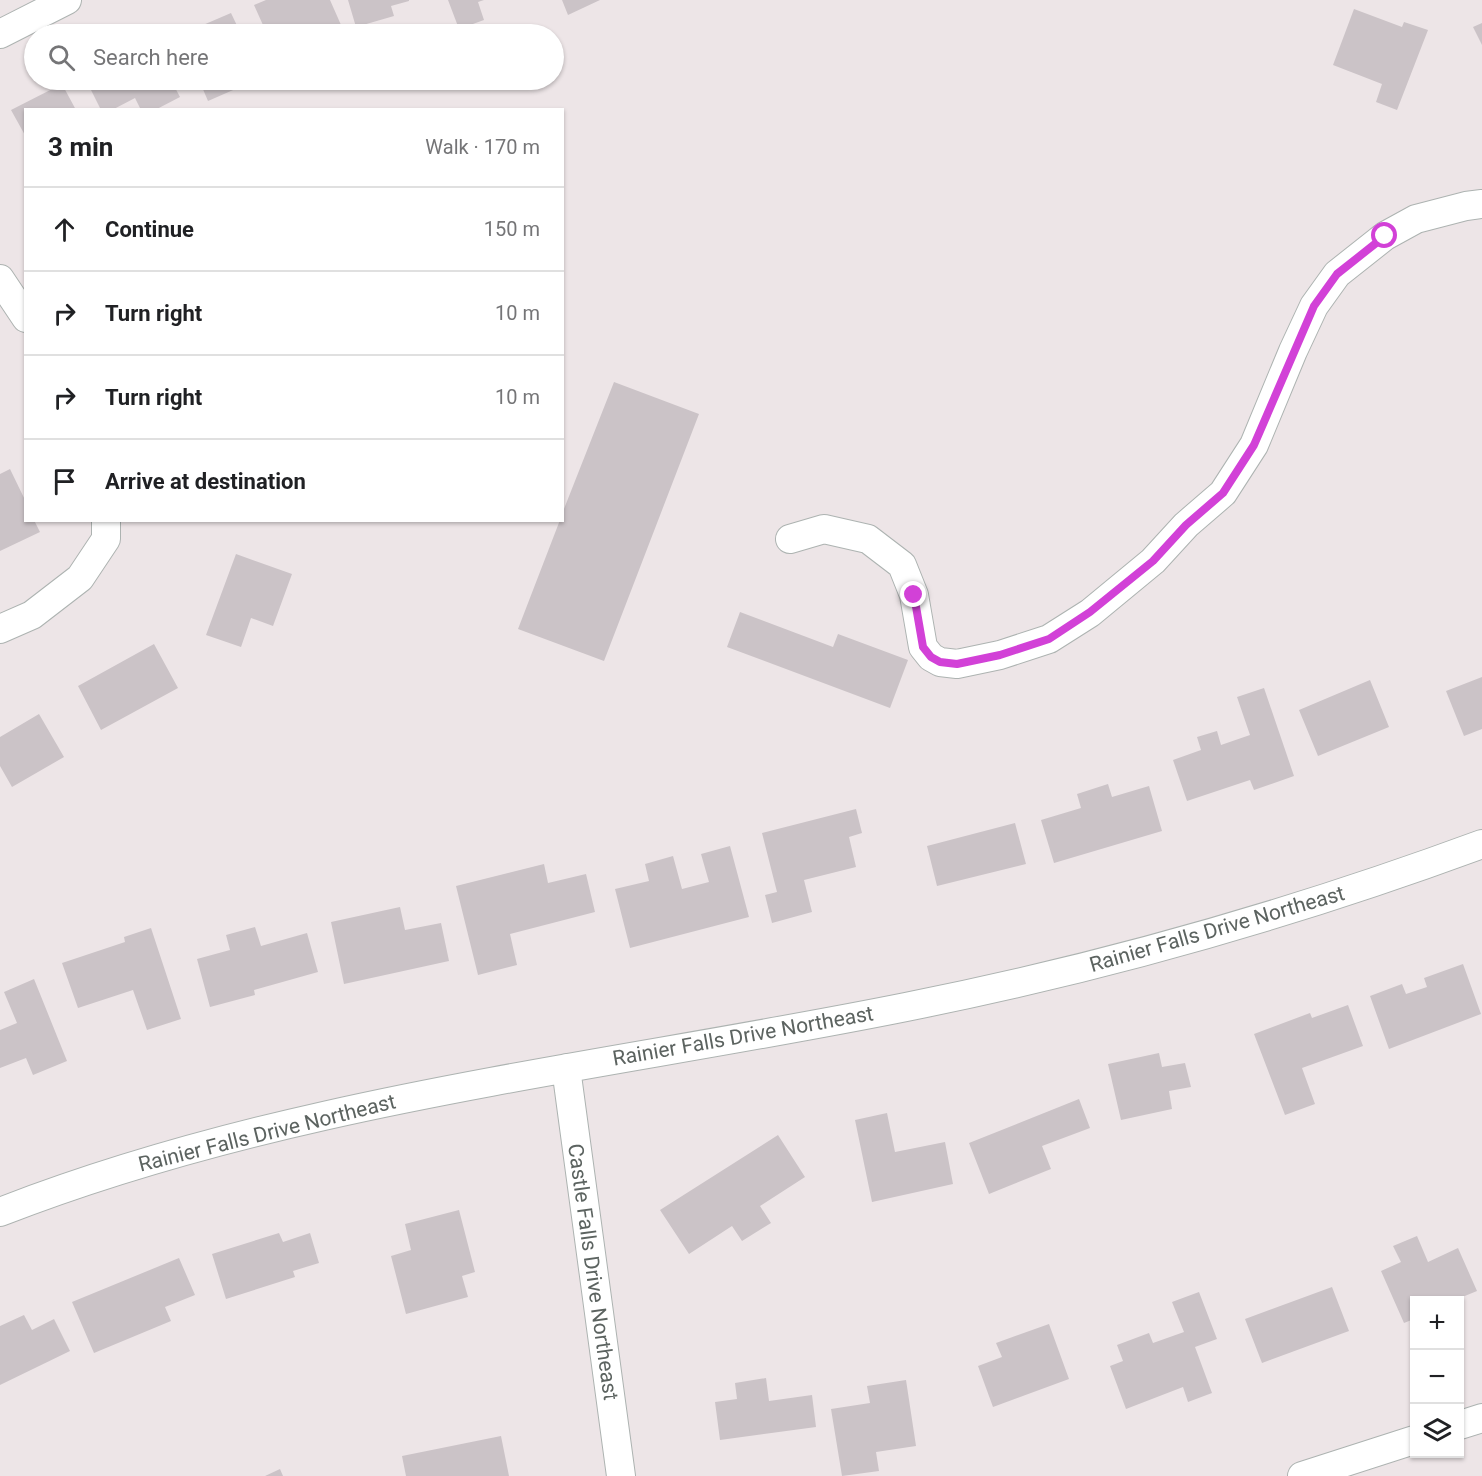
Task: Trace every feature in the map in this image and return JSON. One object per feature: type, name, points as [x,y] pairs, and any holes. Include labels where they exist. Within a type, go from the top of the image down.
[{"type":"street","points":[[0,34],[67,0]]},
{"type":"street","points":[[790,539],[824,529],[868,539],[903,565],[914,595],[923,647],[931,657],[940,662],[957,664],[967,662],[1000,655],[1049,639],[1090,612],[1153,561],[1186,525],[1223,493],[1254,445],[1314,306],[1337,274],[1385,236],[1416,219],[1482,204]]},
{"type":"street","points":[[0,279],[24,315]]},
{"type":"street","points":[[0,629],[32,615],[80,578],[106,539],[106,522]]},
{"type":"street","name":"Rainier Falls Drive Northeast","points":[[0,1212],[88,1180],[238,1136],[440,1090],[903,1008],[1047,977],[1290,911],[1482,844]]},
{"type":"street","name":"Castle Falls Drive Northeast","points":[[566,1068],[621,1476]]},
{"type":"street","points":[[1464,1424],[1482,1418]]},
{"type":"street","points":[[1302,1476],[1410,1441]]},
{"type":"building","points":[[266,0],[330,0],[341,24],[263,24],[254,5]]},
{"type":"building","points":[[348,0],[409,0],[391,6],[394,16],[366,24],[355,24]]},
{"type":"building","points":[[448,0],[484,0],[478,2],[484,20],[473,24],[457,24]]},
{"type":"building","points":[[562,0],[600,0],[568,15]]},
{"type":"building","points":[[1354,9],[1402,27],[1404,22],[1428,30],[1397,110],[1376,102],[1382,84],[1333,65]]},
{"type":"building","points":[[231,13],[236,24],[205,24]]},
{"type":"building","points":[[1482,23],[1482,45],[1473,27]]},
{"type":"building","points":[[50,90],[65,90],[75,108],[24,108],[24,133],[11,110]]},
{"type":"building","points":[[91,90],[176,90],[180,97],[159,108],[140,108],[135,98],[116,108],[100,108]]},
{"type":"building","points":[[203,90],[233,90],[208,101]]},
{"type":"building","points":[[614,382],[699,414],[604,661],[518,629],[559,522],[564,522],[564,509]]},
{"type":"building","points":[[10,469],[24,498],[24,522],[35,522],[40,532],[0,551],[0,474]]},
{"type":"building","points":[[236,554],[292,574],[273,626],[251,618],[241,647],[206,635]]},
{"type":"building","points":[[740,612],[833,647],[838,634],[908,660],[890,708],[727,647]]},
{"type":"building","points":[[154,644],[178,688],[101,730],[78,686]]},
{"type":"building","points":[[1482,677],[1482,729],[1464,736],[1446,691]]},
{"type":"building","points":[[1370,680],[1389,727],[1318,756],[1299,710]]},
{"type":"building","points":[[1264,688],[1294,776],[1254,790],[1250,780],[1187,801],[1173,760],[1201,750],[1197,737],[1217,731],[1221,745],[1250,735],[1237,697]]},
{"type":"building","points":[[39,714],[64,757],[12,787],[0,766],[0,737]]},
{"type":"building","points":[[1108,784],[1112,797],[1149,786],[1162,831],[1054,863],[1041,820],[1081,808],[1077,794]]},
{"type":"building","points":[[856,809],[862,833],[849,837],[856,867],[804,880],[812,912],[772,923],[765,895],[777,892],[762,833]]},
{"type":"building","points":[[1015,823],[1026,864],[937,886],[927,846]]},
{"type":"building","points":[[730,846],[749,917],[630,948],[615,889],[649,881],[645,864],[673,856],[682,889],[709,882],[701,854]]},
{"type":"building","points":[[544,864],[548,883],[586,874],[595,912],[510,934],[517,965],[478,975],[456,886]]},
{"type":"building","points":[[400,907],[405,930],[441,923],[449,961],[344,984],[331,922]]},
{"type":"building","points":[[255,927],[261,946],[307,933],[318,972],[254,990],[255,995],[210,1007],[197,959],[230,950],[226,935]]},
{"type":"building","points":[[151,928],[181,1019],[147,1030],[133,990],[78,1008],[62,963],[125,942],[124,937]]},
{"type":"building","points":[[1463,964],[1481,1014],[1389,1049],[1370,996],[1402,984],[1406,994],[1427,987],[1424,978]]},
{"type":"building","points":[[34,979],[67,1061],[33,1075],[26,1058],[0,1068],[0,1030],[17,1023],[4,992]]},
{"type":"building","points":[[1348,1005],[1363,1046],[1302,1068],[1315,1104],[1285,1115],[1254,1034],[1310,1013],[1312,1018]]},
{"type":"building","points":[[1159,1053],[1162,1067],[1185,1063],[1191,1087],[1169,1091],[1172,1109],[1121,1120],[1108,1064]]},
{"type":"building","points":[[1079,1099],[1090,1128],[1042,1146],[1051,1169],[989,1194],[969,1143]]},
{"type":"building","points":[[887,1113],[895,1152],[945,1142],[953,1184],[872,1202],[855,1120]]},
{"type":"building","points":[[778,1135],[805,1177],[760,1206],[771,1223],[742,1241],[732,1226],[689,1254],[660,1210]]},
{"type":"building","points":[[459,1210],[475,1272],[462,1276],[468,1297],[406,1314],[391,1256],[411,1250],[405,1224]]},
{"type":"building","points":[[279,1233],[283,1242],[310,1233],[319,1263],[293,1271],[295,1277],[226,1299],[212,1254]]},
{"type":"building","points":[[1417,1236],[1428,1262],[1458,1248],[1477,1291],[1464,1296],[1410,1296],[1410,1321],[1404,1323],[1381,1271],[1401,1262],[1393,1246]]},
{"type":"building","points":[[179,1258],[195,1295],[165,1307],[171,1321],[94,1353],[72,1302]]},
{"type":"building","points":[[1332,1287],[1349,1331],[1262,1363],[1245,1319]]},
{"type":"building","points":[[1199,1292],[1217,1339],[1195,1347],[1212,1393],[1188,1402],[1183,1387],[1126,1409],[1110,1366],[1123,1361],[1117,1345],[1149,1333],[1153,1343],[1184,1332],[1172,1302]]},
{"type":"building","points":[[24,1315],[32,1330],[54,1319],[70,1351],[0,1385],[0,1326]]},
{"type":"building","points":[[1049,1324],[1069,1379],[993,1407],[978,1366],[1002,1357],[996,1343]]},
{"type":"building","points":[[766,1378],[769,1401],[812,1395],[816,1427],[720,1440],[715,1402],[737,1399],[735,1383]]},
{"type":"building","points":[[906,1380],[916,1446],[876,1452],[879,1471],[842,1476],[831,1409],[870,1403],[867,1386]]},
{"type":"building","points":[[501,1436],[509,1476],[406,1476],[402,1456]]},
{"type":"building","points":[[280,1469],[283,1476],[265,1476]]},
{"type":"route","points":[[914,595],[923,647],[931,657],[940,662],[957,664],[1000,655],[1049,639],[1090,612],[1153,561],[1186,525],[1223,493],[1254,445],[1314,306],[1337,274],[1385,236]]}]
